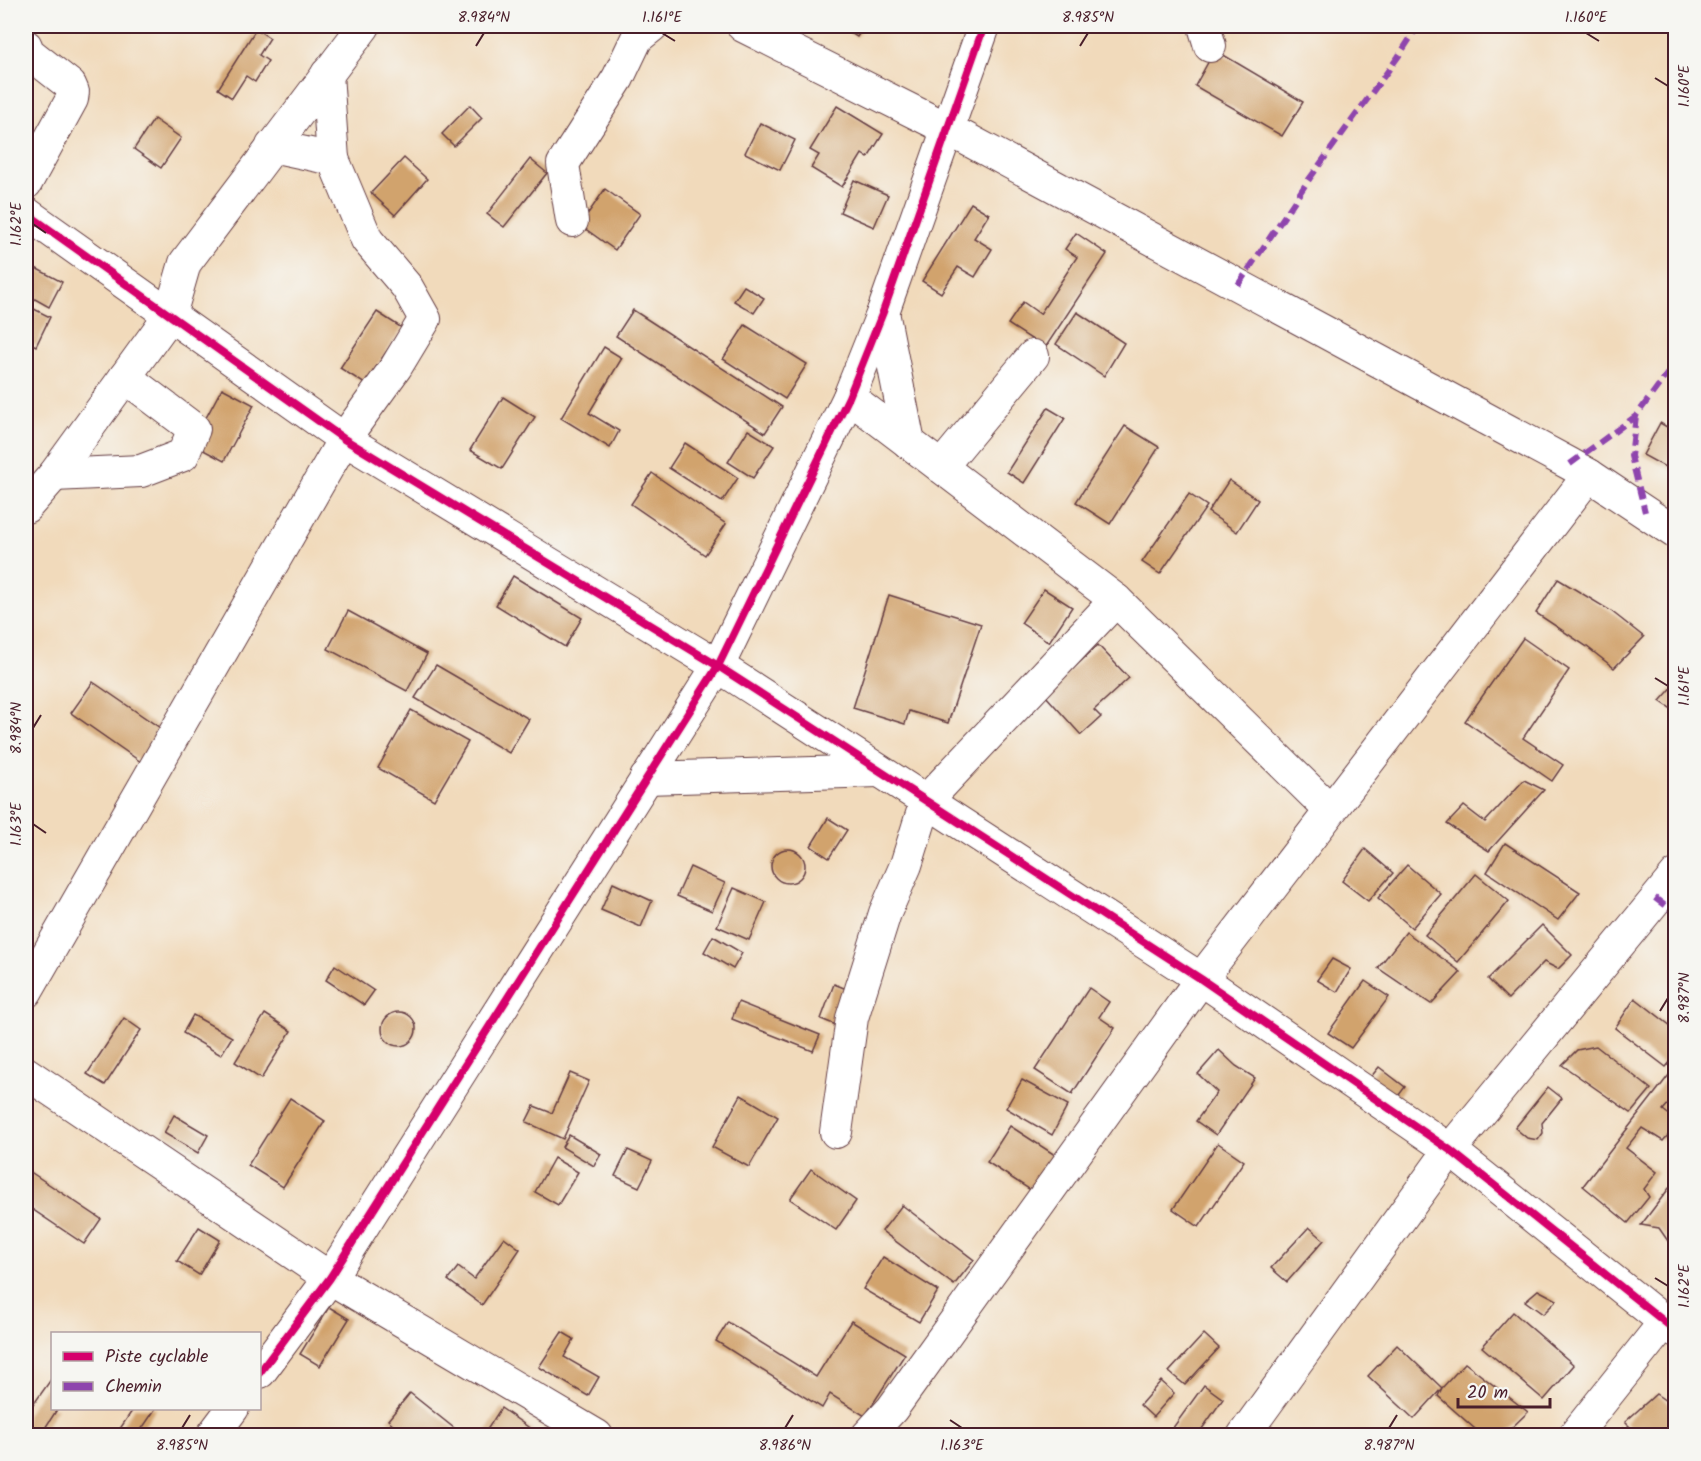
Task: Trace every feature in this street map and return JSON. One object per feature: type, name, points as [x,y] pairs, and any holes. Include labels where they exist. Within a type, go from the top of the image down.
[{"type":"street","points":[[26,507],[54,475],[170,315],[185,263],[364,26]]},
{"type":"street","points":[[572,221],[563,164],[618,78],[637,38],[652,26]]},
{"type":"street","points":[[743,26],[948,129],[1589,475],[1676,533]]},
{"type":"street","points":[[261,1371],[330,1278],[718,666],[849,398],[883,312],[984,26]]},
{"type":"street","points":[[26,51],[70,85],[73,92],[72,99],[27,176]]},
{"type":"street","points":[[26,992],[344,439],[396,367],[425,319],[407,287],[367,240],[333,159],[327,74]]},
{"type":"street","points":[[272,146],[333,159]]},
{"type":"street","points":[[26,213],[344,439],[718,666],[1201,979],[1450,1150],[1670,1327],[1574,1436]]},
{"type":"street","points":[[883,312],[909,443]]},
{"type":"street","points":[[941,467],[1033,356]]},
{"type":"street","points":[[54,475],[141,471],[183,455],[194,429],[125,377]]},
{"type":"street","points":[[849,398],[1116,600],[1330,810]]},
{"type":"street","points":[[867,1436],[892,1409],[1201,979],[1589,475]]},
{"type":"street","points":[[836,1132],[852,1018],[885,913],[906,865],[926,801],[1116,600]]},
{"type":"street","points":[[646,778],[879,771]]},
{"type":"street","points":[[1243,1436],[1450,1150],[1676,875]]},
{"type":"street","points":[[26,1073],[330,1278],[597,1436]]},
{"type":"street","points":[[212,1436],[232,1410]]},
{"type":"building","points":[[839,26],[864,26],[857,37]]},
{"type":"building","points":[[256,29],[270,38],[259,55],[268,61],[255,82],[246,76],[232,98],[218,89]]},
{"type":"building","points":[[1215,50],[1303,102],[1282,136],[1195,86]]},
{"type":"building","points":[[470,105],[482,118],[454,146],[442,134]]},
{"type":"building","points":[[837,106],[883,134],[868,158],[862,154],[842,187],[811,168],[819,155],[810,150]]},
{"type":"building","points":[[154,119],[181,138],[161,168],[134,149]]},
{"type":"building","points":[[760,123],[795,140],[780,170],[745,153]]},
{"type":"building","points":[[26,138],[37,145],[26,162]]},
{"type":"building","points":[[404,158],[427,179],[395,215],[371,193]]},
{"type":"building","points":[[530,159],[547,173],[504,227],[487,214]]},
{"type":"building","points":[[854,180],[888,195],[874,227],[840,212]]},
{"type":"building","points":[[605,189],[640,214],[615,250],[580,225]]},
{"type":"building","points":[[971,203],[989,214],[974,238],[992,249],[975,277],[958,267],[941,293],[922,281]]},
{"type":"building","points":[[1076,233],[1107,254],[1045,348],[1008,324],[1023,302],[1040,314],[1077,257],[1065,249]]},
{"type":"building","points":[[26,263],[62,282],[49,307],[26,294]]},
{"type":"building","points":[[744,286],[764,298],[754,313],[734,301]]},
{"type":"building","points":[[26,305],[50,317],[36,346],[26,341]]},
{"type":"building","points":[[633,310],[782,407],[765,433],[616,336]]},
{"type":"building","points":[[377,312],[402,328],[365,384],[340,368]]},
{"type":"building","points":[[1077,312],[1124,343],[1104,376],[1056,344]]},
{"type":"building","points":[[745,325],[807,364],[785,399],[723,359]]},
{"type":"building","points":[[604,347],[622,358],[589,413],[619,431],[610,448],[561,418]]},
{"type":"building","points":[[222,388],[254,405],[224,461],[192,444]]},
{"type":"building","points":[[503,397],[535,417],[502,469],[470,450]]},
{"type":"building","points":[[1048,408],[1065,418],[1024,483],[1007,472]]},
{"type":"building","points":[[1660,423],[1676,432],[1676,473],[1643,455]]},
{"type":"building","points":[[1125,426],[1159,447],[1110,524],[1076,502]]},
{"type":"building","points":[[748,430],[774,446],[753,478],[728,462]]},
{"type":"building","points":[[685,443],[738,478],[722,502],[669,468]]},
{"type":"building","points":[[652,473],[726,524],[705,555],[631,504]]},
{"type":"building","points":[[1229,480],[1258,500],[1237,532],[1208,512]]},
{"type":"building","points":[[1189,494],[1207,506],[1160,574],[1142,562]]},
{"type":"building","points":[[513,576],[582,618],[565,647],[496,605]]},
{"type":"building","points":[[1558,579],[1611,611],[1644,637],[1614,668],[1586,646],[1536,613]]},
{"type":"building","points":[[1044,589],[1072,607],[1049,642],[1021,623]]},
{"type":"building","points":[[889,595],[981,624],[948,723],[909,711],[905,724],[853,708]]},
{"type":"building","points":[[348,611],[427,654],[407,691],[328,649]]},
{"type":"building","points":[[1523,638],[1569,670],[1523,738],[1563,765],[1552,781],[1465,721]]},
{"type":"building","points":[[1098,645],[1129,678],[1094,710],[1101,717],[1081,735],[1045,695]]},
{"type":"building","points":[[436,665],[529,719],[509,753],[415,698]]},
{"type":"building","points":[[93,682],[163,730],[141,762],[71,713]]},
{"type":"building","points":[[1676,683],[1676,712],[1660,701]]},
{"type":"building","points":[[411,710],[468,742],[434,800],[378,768]]},
{"type":"building","points":[[1524,780],[1544,790],[1489,851],[1447,824],[1464,806],[1485,822]]},
{"type":"building","points":[[828,818],[847,830],[829,858],[811,846]]},
{"type":"building","points":[[1505,843],[1580,892],[1558,920],[1487,872]]},
{"type":"building","points":[[788,849],[800,854],[805,866],[800,878],[788,883],[776,878],[771,866],[776,854]]},
{"type":"building","points":[[1365,849],[1393,873],[1368,901],[1342,881]]},
{"type":"building","points":[[1407,865],[1441,894],[1412,928],[1378,898]]},
{"type":"building","points":[[690,867],[725,883],[712,911],[677,896]]},
{"type":"building","points":[[1476,874],[1509,901],[1458,962],[1425,935]]},
{"type":"building","points":[[613,883],[652,901],[641,927],[601,910]]},
{"type":"building","points":[[734,888],[766,902],[749,940],[717,926]]},
{"type":"building","points":[[1542,925],[1572,955],[1558,969],[1544,962],[1508,999],[1488,979]]},
{"type":"building","points":[[1406,932],[1461,972],[1431,1004],[1378,968]]},
{"type":"building","points":[[713,936],[742,953],[733,969],[704,952]]},
{"type":"building","points":[[1332,959],[1351,969],[1337,992],[1317,980]]},
{"type":"building","points":[[335,965],[374,991],[364,1005],[326,980]]},
{"type":"building","points":[[1365,981],[1389,997],[1351,1048],[1328,1033]]},
{"type":"building","points":[[834,984],[849,990],[836,1025],[821,1019]]},
{"type":"building","points":[[1089,988],[1109,1002],[1099,1017],[1115,1028],[1072,1094],[1035,1070]]},
{"type":"building","points":[[1635,998],[1676,1030],[1676,1055],[1666,1067],[1615,1028]]},
{"type":"building","points":[[738,1002],[820,1035],[813,1051],[732,1019]]},
{"type":"building","points":[[399,1012],[411,1017],[416,1029],[411,1041],[399,1046],[387,1041],[382,1029],[387,1017]]},
{"type":"building","points":[[265,1014],[291,1031],[261,1079],[235,1062]]},
{"type":"building","points":[[193,1015],[232,1037],[221,1055],[183,1033]]},
{"type":"building","points":[[124,1018],[141,1030],[105,1085],[87,1074]]},
{"type":"building","points":[[1596,1046],[1651,1089],[1631,1113],[1562,1065],[1577,1050]]},
{"type":"building","points":[[1219,1050],[1236,1066],[1255,1078],[1216,1135],[1196,1121],[1217,1092],[1198,1074]]},
{"type":"building","points":[[1676,1066],[1676,1095],[1663,1110],[1676,1120],[1676,1126],[1663,1141],[1642,1128],[1626,1148],[1657,1172],[1644,1189],[1649,1197],[1628,1223],[1583,1186]]},
{"type":"building","points":[[1379,1067],[1405,1087],[1396,1099],[1370,1078]]},
{"type":"building","points":[[570,1073],[589,1081],[563,1139],[526,1122],[534,1106],[552,1113]]},
{"type":"building","points":[[1022,1080],[1068,1105],[1052,1135],[1006,1108]]},
{"type":"building","points":[[1548,1087],[1562,1098],[1542,1123],[1543,1133],[1538,1140],[1527,1138],[1515,1128]]},
{"type":"building","points":[[741,1095],[778,1117],[749,1167],[712,1147]]},
{"type":"building","points":[[290,1098],[325,1121],[283,1187],[248,1165]]},
{"type":"building","points":[[174,1115],[208,1135],[198,1153],[164,1133]]},
{"type":"building","points":[[1010,1126],[1055,1155],[1032,1191],[987,1162]]},
{"type":"building","points":[[569,1135],[601,1154],[594,1166],[562,1147]]},
{"type":"building","points":[[1218,1143],[1244,1161],[1199,1227],[1173,1209]]},
{"type":"building","points":[[628,1150],[652,1161],[639,1187],[615,1176]]},
{"type":"building","points":[[554,1158],[578,1172],[558,1205],[535,1192]]},
{"type":"building","points":[[26,1169],[101,1219],[84,1244],[26,1205]]},
{"type":"building","points":[[811,1169],[856,1201],[836,1230],[790,1199]]},
{"type":"building","points":[[1670,1187],[1676,1189],[1676,1232],[1668,1241],[1659,1228],[1641,1225]]},
{"type":"building","points":[[902,1205],[974,1260],[954,1285],[882,1231]]},
{"type":"building","points":[[199,1227],[220,1240],[199,1275],[177,1261]]},
{"type":"building","points":[[1309,1227],[1324,1240],[1287,1282],[1271,1268]]},
{"type":"building","points":[[504,1237],[520,1249],[482,1305],[448,1280],[458,1267],[474,1279]]},
{"type":"building","points":[[883,1257],[938,1291],[919,1322],[863,1289]]},
{"type":"building","points":[[1538,1290],[1557,1300],[1543,1314],[1525,1301]]},
{"type":"building","points":[[329,1307],[349,1319],[320,1366],[300,1354]]},
{"type":"building","points":[[1513,1312],[1574,1365],[1544,1400],[1482,1347]]},
{"type":"building","points":[[851,1321],[905,1354],[865,1416],[830,1394],[822,1408],[716,1341],[728,1322],[816,1377]]},
{"type":"building","points":[[562,1332],[574,1339],[564,1357],[599,1377],[588,1396],[539,1367]]},
{"type":"building","points":[[1204,1334],[1219,1348],[1185,1385],[1169,1372]]},
{"type":"building","points":[[1397,1345],[1442,1388],[1414,1419],[1368,1376]]},
{"type":"building","points":[[1465,1363],[1528,1412],[1503,1436],[1483,1436],[1438,1396],[1442,1388]]},
{"type":"building","points":[[51,1379],[51,1410],[57,1410],[40,1436],[26,1436],[26,1415]]},
{"type":"building","points":[[1161,1381],[1174,1393],[1153,1417],[1140,1405]]},
{"type":"building","points":[[1204,1385],[1223,1399],[1197,1436],[1167,1436]]},
{"type":"building","points":[[410,1393],[464,1436],[407,1436],[388,1420]]},
{"type":"building","points":[[1656,1394],[1676,1408],[1676,1436],[1639,1436],[1625,1422]]},
{"type":"building","points":[[501,1408],[541,1436],[483,1436]]},
{"type":"building","points":[[133,1410],[155,1410],[137,1436],[115,1436]]},
{"type":"building","points":[[1623,1428],[1631,1436],[1615,1436]]},
{"type":"marked path","points":[[1238,285],[1310,178],[1418,26]]},
{"type":"marked path","points":[[1570,464],[1636,416],[1667,374],[1676,367]]},
{"type":"marked path","points":[[1636,416],[1631,456],[1645,512]]},
{"type":"marked path","points":[[1655,898],[1676,914]]},
{"type":"cycle path","points":[[261,1371],[330,1278],[718,666],[849,397],[883,312],[984,26]]},
{"type":"cycle path","points":[[26,213],[344,439],[718,666],[1201,979],[1450,1150],[1676,1331]]}]
